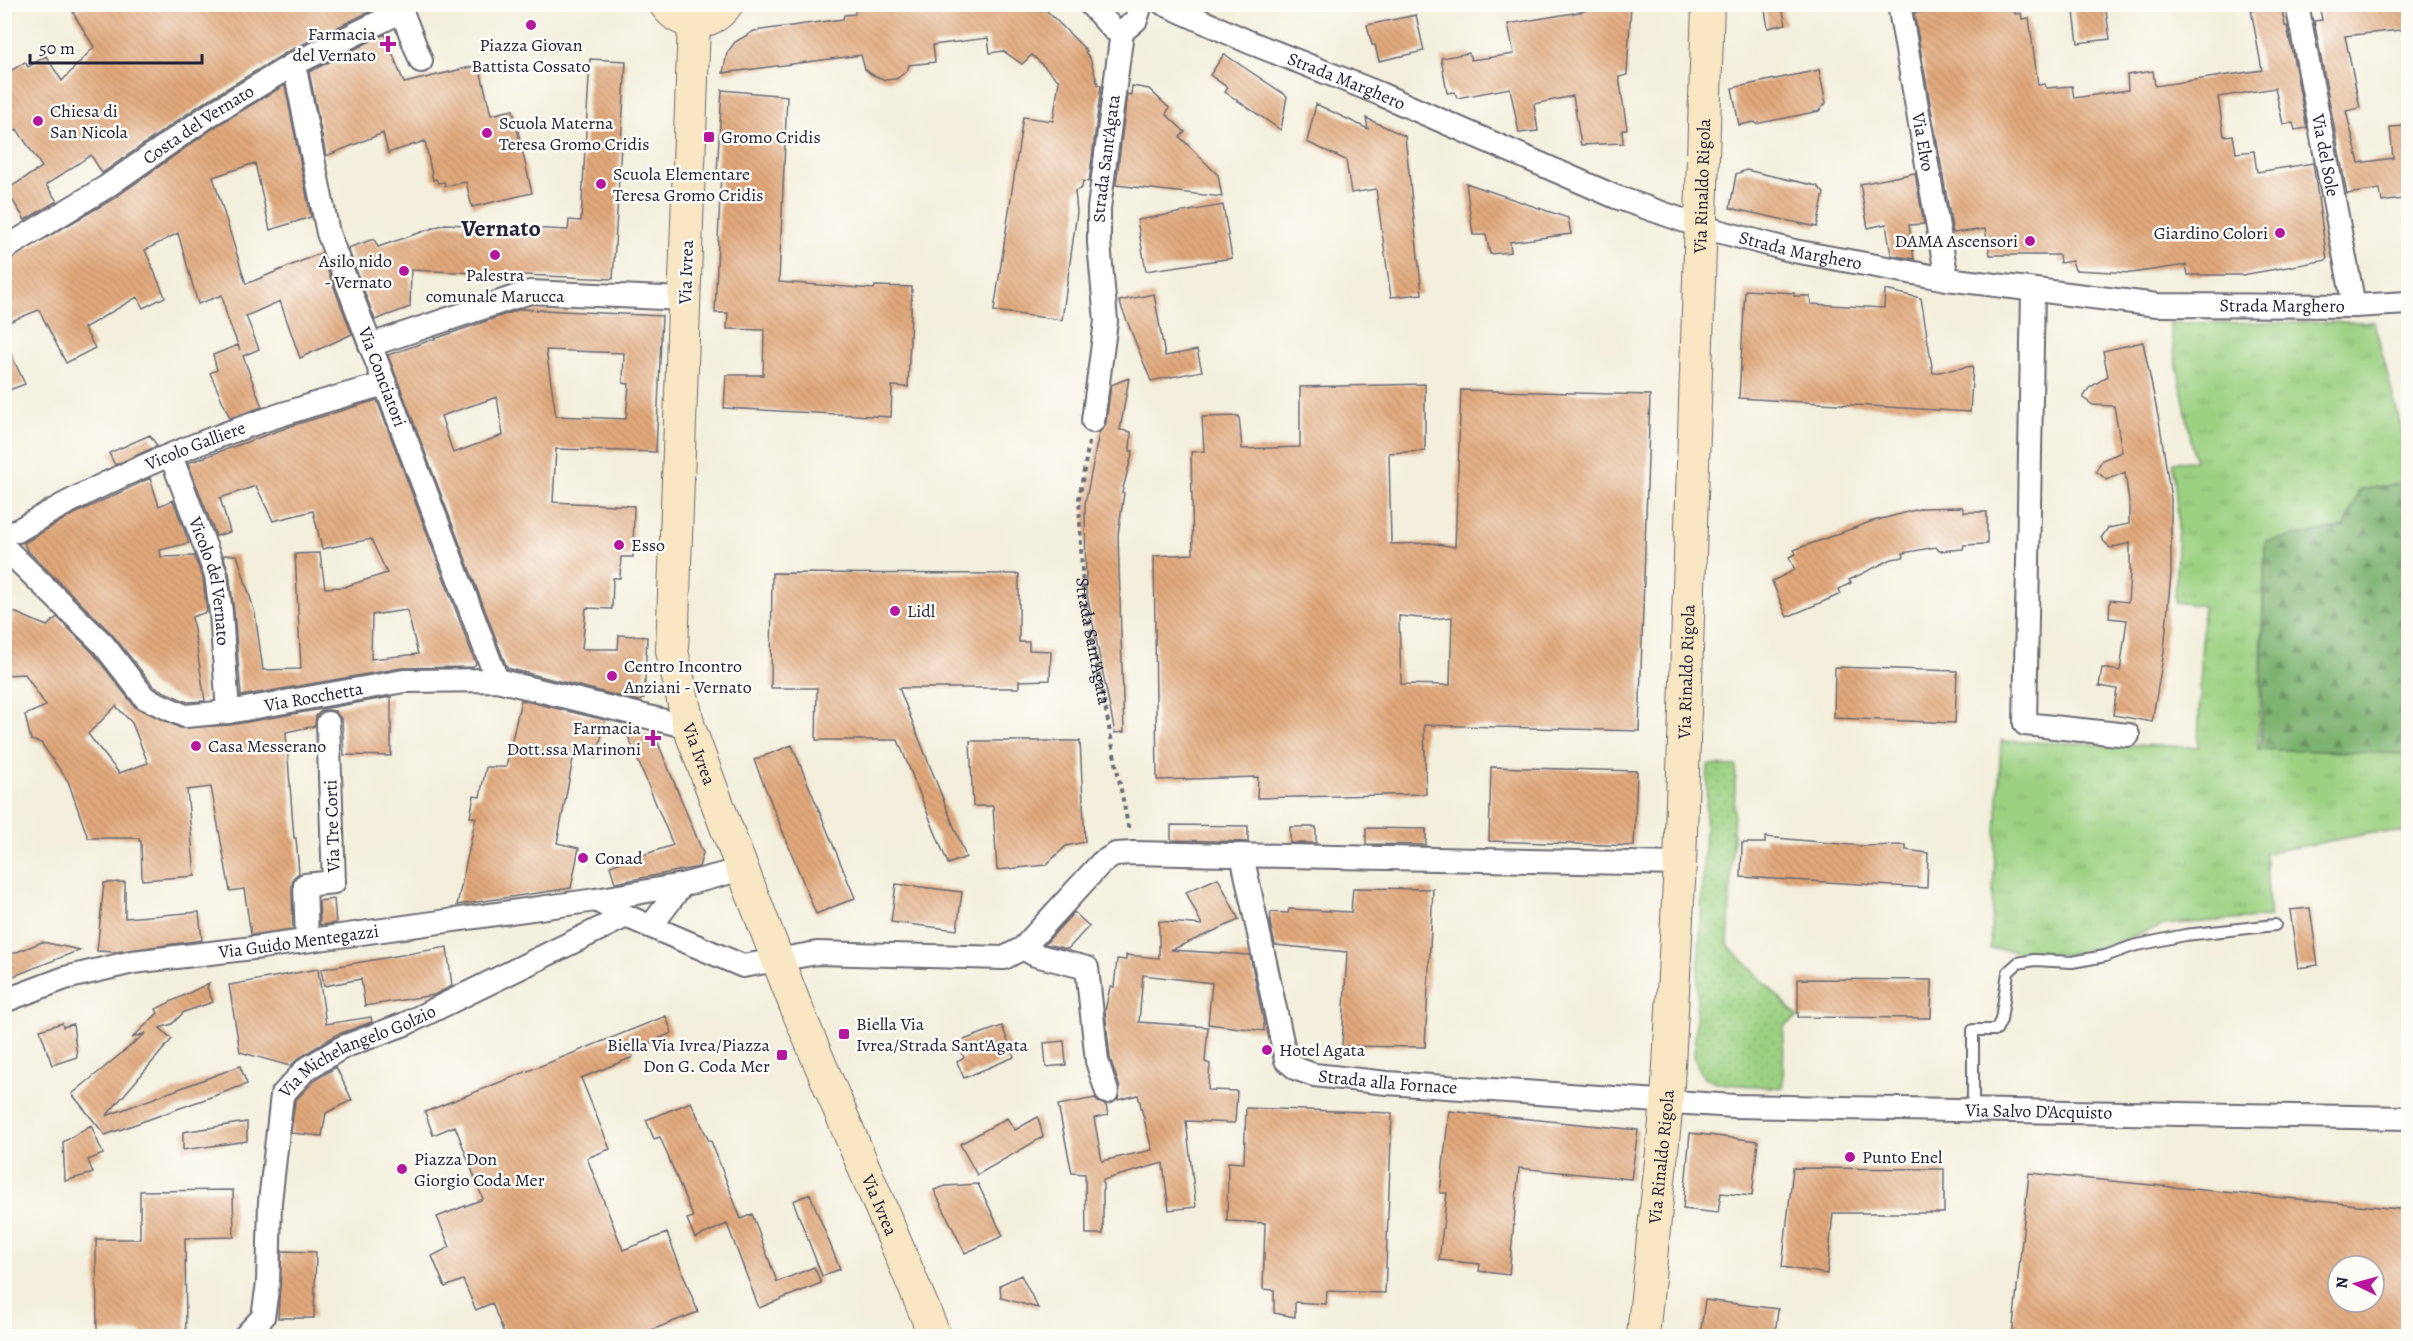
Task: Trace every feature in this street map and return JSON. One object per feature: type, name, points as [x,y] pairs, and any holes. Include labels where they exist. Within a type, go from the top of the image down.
[{"type":"main road","points":[[665,4],[674,15],[694,22],[706,21],[718,15],[728,4]]},
{"type":"main road","name":"Via Rinaldo Rigola","points":[[1643,1336],[1667,1102],[1680,864],[1708,4]]},
{"type":"main road","name":"Via Ivrea","points":[[694,22],[672,651],[689,728],[778,960],[936,1336]]},
{"type":"street","points":[[1090,4],[1113,29],[1122,32],[1136,20],[1141,4]]},
{"type":"street","name":"Strada Marghero","points":[[1164,4],[1249,42],[1378,93],[1616,197],[1702,227],[1794,251],[1947,279],[2157,305],[2354,306],[2409,303]]},
{"type":"street","name":"Via Elvo","points":[[1899,4],[1947,279]]},
{"type":"street","name":"Via del Sole","points":[[2297,4],[2354,306]]},
{"type":"street","points":[[399,8],[421,61]]},
{"type":"street","name":"Costa del Vernato","points":[[4,249],[106,187],[211,114],[294,64],[399,8]]},
{"type":"street","name":"Strada Sant'Agata","points":[[1093,421],[1106,321],[1099,243],[1099,207],[1122,32]]},
{"type":"street","name":"Via Conciatori","points":[[294,64],[328,233],[497,680]]},
{"type":"street","points":[[2033,290],[2025,724],[2128,735]]},
{"type":"street","points":[[370,345],[530,292],[685,299]]},
{"type":"street","name":"Vicolo Galliere","points":[[11,539],[102,484],[304,406],[385,384]]},
{"type":"street","name":"Vicolo del Vernato","points":[[171,456],[216,575],[228,712]]},
{"type":"street","name":"Via Rocchetta","points":[[11,539],[103,644],[145,698],[185,716],[327,707],[404,681],[497,680],[689,728]]},
{"type":"street","name":"Via Tre Corti","points":[[307,939],[305,885],[334,882],[327,707]]},
{"type":"street","points":[[596,900],[626,916],[743,966],[817,953],[1004,958],[1023,948],[1101,863],[1116,854],[1680,864]]},
{"type":"street","name":"Strada alla Fornace","points":[[1242,855],[1286,1060],[1297,1069],[1314,1075],[1387,1083],[1667,1102]]},
{"type":"street","name":"Via Guido Mentegazzi","points":[[4,1001],[65,978],[133,962],[262,947],[596,900],[682,885],[743,869]]},
{"type":"street","points":[[651,926],[682,885]]},
{"type":"street","name":"Via Michelangelo Golzio","points":[[245,1336],[263,1317],[265,1306],[268,1283],[270,1202],[282,1095],[306,1069],[343,1047],[405,1024],[626,916]]},
{"type":"street","points":[[1023,948],[1035,955],[1087,968],[1097,1061],[1107,1092]]},
{"type":"street","name":"Via Salvo D'Acquisto","points":[[1667,1102],[1734,1106],[2409,1118]]},
{"type":"lane","points":[[1973,1110],[1973,1030],[1996,1030],[2001,1020],[2008,972],[2018,963],[2034,960],[2072,962],[2105,956],[2133,946],[2185,935],[2275,925]]},
{"type":"path","name":"Strada Sant'Agata","points":[[1093,421],[1078,499],[1083,592],[1133,853]]},
{"type":"green space","points":[[2374,322],[2408,454],[2408,482],[2359,490],[2345,527],[2265,542],[2258,749],[2408,754],[2408,832],[2373,833],[2265,853],[2270,917],[2164,925],[2111,944],[2068,955],[1990,949],[2001,741],[2198,747],[2203,606],[2175,602],[2178,520],[2173,462],[2195,461],[2169,323]]},
{"type":"green space","points":[[2408,482],[2408,754],[2258,749],[2261,742],[2265,542],[2345,527],[2359,490]]},
{"type":"green space","points":[[1708,765],[1736,766],[1728,945],[1798,1017],[1784,1026],[1783,1088],[1724,1084],[1704,1078],[1694,1059]]},
{"type":"building","points":[[85,4],[374,4],[375,9],[287,52],[203,103],[102,173],[91,155],[46,185],[57,201],[25,220],[6,190],[42,167],[17,129],[4,139],[4,75],[25,62],[28,67],[46,56],[62,81],[94,47],[73,13]]},
{"type":"building","points":[[859,4],[907,4],[907,7],[919,6],[919,8],[954,4],[1034,4],[1041,11],[1044,8],[1087,51],[1085,52],[1090,58],[1098,85],[1101,86],[1089,182],[1083,181],[1082,188],[1075,191],[1077,212],[1062,320],[994,311],[1023,117],[1053,121],[1059,81],[1032,55],[1022,64],[1003,51],[990,53],[988,38],[933,45],[935,62],[909,65],[907,71],[896,79],[885,80],[871,74],[865,69],[861,55],[723,73],[727,53],[735,42],[754,31],[843,19],[844,15],[855,14],[855,9],[859,8]]},
{"type":"building","points":[[1585,4],[1631,4],[1627,75],[1619,77],[1627,129],[1622,130],[1623,143],[1581,145],[1573,96],[1534,104],[1538,131],[1519,133],[1510,88],[1457,98],[1455,92],[1447,93],[1441,58],[1469,53],[1471,60],[1514,54],[1508,24],[1585,11]]},
{"type":"building","points":[[1764,4],[1781,4],[1786,24],[1768,28]]},
{"type":"building","points":[[1982,4],[2009,4],[2010,11],[2014,10],[2015,14],[2021,13],[2022,19],[2029,18],[2038,85],[2045,84],[2046,88],[2072,86],[2074,98],[2128,90],[2127,75],[2153,71],[2155,86],[2262,70],[2250,4],[2281,4],[2307,128],[2295,130],[2293,123],[2283,124],[2275,88],[2218,97],[2224,136],[2233,135],[2236,153],[2254,151],[2257,172],[2313,163],[2327,260],[2242,275],[2188,275],[2186,265],[2132,273],[2075,270],[2072,261],[2060,263],[2059,255],[1990,255],[1985,229],[1953,233],[1914,13]]},
{"type":"building","points":[[2073,4],[2105,4],[2110,39],[2078,43]]},
{"type":"building","points":[[2319,5],[2409,5],[2409,29],[2345,36],[2360,108],[2346,111],[2359,163],[2393,158],[2390,127],[2409,126],[2409,198],[2382,202],[2380,189],[2347,194],[2314,21],[2322,20]]},
{"type":"building","points":[[1416,15],[1424,51],[1379,61],[1367,25]]},
{"type":"building","points":[[385,34],[404,83],[479,65],[491,115],[513,110],[532,193],[472,207],[466,182],[445,186],[444,182],[438,183],[436,179],[433,180],[425,141],[388,153],[383,133],[326,156],[309,72]]},
{"type":"building","points":[[1224,54],[1287,96],[1281,130],[1225,92],[1228,88],[1210,75]]},
{"type":"building","points":[[590,59],[626,61],[613,279],[411,270],[410,307],[375,320],[348,248],[374,239],[378,247],[445,224],[568,230],[569,220],[581,221]]},
{"type":"building","points":[[1819,70],[1826,103],[1819,111],[1756,124],[1755,122],[1739,125],[1732,88]]},
{"type":"building","points":[[285,85],[311,217],[270,230],[255,163],[213,177],[246,284],[321,253],[352,334],[300,358],[280,301],[246,316],[259,349],[243,356],[262,407],[230,418],[210,373],[217,370],[213,355],[238,345],[240,350],[227,317],[222,295],[198,304],[178,233],[145,250],[165,297],[143,308],[137,297],[84,328],[95,348],[66,363],[39,310],[4,324],[4,262],[113,199],[218,125]]},
{"type":"building","points":[[1132,86],[1149,89],[1169,108],[1166,114],[1185,132],[1180,137],[1218,175],[1222,197],[1116,185],[1127,94],[1131,95]]},
{"type":"building","points":[[722,90],[787,96],[779,282],[874,289],[875,286],[912,287],[908,387],[892,386],[891,417],[724,408],[726,375],[763,375],[764,330],[727,329],[728,313],[715,313],[721,172],[717,172]]},
{"type":"building","points":[[1316,104],[1368,129],[1366,118],[1405,136],[1422,294],[1391,297],[1376,189],[1351,193],[1346,160],[1307,142]]},
{"type":"building","points":[[1746,170],[1817,186],[1824,193],[1817,227],[1730,208],[1736,174]]},
{"type":"building","points":[[1915,173],[1924,224],[1909,225],[1914,259],[1891,255],[1886,224],[1868,228],[1860,184]]},
{"type":"building","points":[[1466,183],[1568,218],[1571,234],[1510,242],[1511,252],[1490,254],[1486,235],[1473,235]]},
{"type":"building","points":[[1223,205],[1232,258],[1146,271],[1137,220]]},
{"type":"building","points":[[1745,290],[1810,296],[1811,304],[1884,308],[1885,290],[1921,298],[1933,373],[1973,366],[1970,412],[1739,398]]},
{"type":"building","points":[[1154,294],[1165,356],[1197,350],[1202,371],[1151,381],[1119,301]]},
{"type":"building","points":[[521,309],[662,316],[656,452],[556,449],[553,502],[634,506],[633,557],[621,557],[620,578],[613,578],[612,609],[586,608],[582,649],[618,649],[619,635],[647,637],[644,698],[639,701],[507,668],[388,355]],"holes":[[[546,350],[624,353],[623,383],[629,384],[626,419],[556,416]],[[497,397],[503,435],[453,453],[441,416]]]},
{"type":"building","points":[[4,340],[25,384],[4,392]]},
{"type":"building","points":[[2143,342],[2160,426],[2171,499],[2171,573],[2164,651],[2152,722],[2113,715],[2117,689],[2099,686],[2102,668],[2120,671],[2127,620],[2109,618],[2110,600],[2128,602],[2130,575],[2130,543],[2110,548],[2101,538],[2108,528],[2129,524],[2129,502],[2125,472],[2107,480],[2096,471],[2102,460],[2122,452],[2114,406],[2093,405],[2083,398],[2089,388],[2108,376],[2103,351]]},
{"type":"building","points":[[1129,378],[1120,430],[1131,432],[1130,451],[1133,451],[1122,492],[1124,493],[1118,535],[1124,732],[1115,733],[1086,590],[1085,504],[1099,433],[1106,423],[1111,385]]},
{"type":"building","points":[[1425,384],[1425,451],[1389,453],[1391,544],[1430,543],[1455,547],[1461,390],[1650,395],[1639,731],[1424,725],[1426,794],[1257,798],[1258,777],[1157,780],[1154,556],[1193,554],[1191,452],[1204,451],[1202,417],[1239,416],[1242,449],[1300,447],[1300,387]],"holes":[[[1399,616],[1432,619],[1452,617],[1450,685],[1401,684]]]},
{"type":"building","points":[[377,400],[476,664],[472,667],[402,668],[241,696],[234,611],[229,573],[223,555],[237,555],[255,613],[263,670],[301,669],[295,554],[320,553],[325,588],[344,587],[387,573],[371,539],[322,549],[313,511],[273,521],[256,486],[220,498],[230,532],[216,536],[188,463],[294,425]],"holes":[[[407,610],[418,654],[371,659],[372,615]]]},
{"type":"building","points":[[150,435],[157,446],[115,465],[109,453]]},
{"type":"building","points":[[150,478],[159,506],[173,500],[189,543],[160,550],[161,557],[194,556],[203,578],[207,612],[192,617],[205,701],[187,702],[154,687],[112,634],[27,550],[24,543],[66,518]]},
{"type":"building","points":[[1962,507],[1964,512],[1987,512],[1987,544],[1964,545],[1963,549],[1939,551],[1936,547],[1903,553],[1904,557],[1892,559],[1849,580],[1851,583],[1839,589],[1841,594],[1787,617],[1772,581],[1795,570],[1789,557],[1796,554],[1794,550],[1870,522],[1923,508]]},
{"type":"building","name":"Lidl","points":[[772,573],[1019,574],[1019,642],[1029,642],[1029,650],[1051,651],[1050,680],[1019,681],[1019,688],[899,688],[966,857],[948,864],[898,740],[816,740],[817,688],[771,688]]},
{"type":"building","points":[[14,612],[47,626],[57,617],[93,653],[135,707],[180,728],[230,725],[391,697],[391,756],[344,755],[342,720],[335,711],[321,711],[316,716],[315,726],[286,732],[299,873],[293,878],[292,885],[293,929],[251,935],[244,889],[230,891],[211,787],[187,790],[195,876],[142,880],[139,838],[88,838],[68,781],[41,743],[31,740],[25,715],[46,706],[25,674],[4,675],[4,648]],"holes":[[[116,706],[132,723],[148,763],[119,773],[88,734]]]},
{"type":"building","points":[[1835,667],[1957,671],[1955,723],[1834,718]]},
{"type":"building","points":[[521,700],[605,720],[597,758],[574,754],[557,843],[579,848],[571,888],[457,905],[476,817],[470,817],[474,796],[480,797],[486,767],[506,767]]},
{"type":"building","points":[[625,729],[656,738],[703,853],[699,867],[615,883],[610,866],[673,845]]},
{"type":"building","points":[[970,741],[1080,741],[1085,842],[1066,846],[1046,865],[997,870],[993,806],[973,806]]},
{"type":"building","points":[[792,745],[855,898],[816,914],[754,760]]},
{"type":"building","points":[[1491,767],[1637,771],[1634,846],[1489,841]]},
{"type":"building","points":[[1171,825],[1248,826],[1248,842],[1171,840]]},
{"type":"building","points":[[1290,827],[1316,827],[1316,843],[1290,843]]},
{"type":"building","points":[[1366,828],[1426,829],[1426,845],[1366,844]]},
{"type":"building","points":[[1765,837],[1862,846],[1906,845],[1906,850],[1928,853],[1927,888],[1741,877],[1742,843],[1765,843]]},
{"type":"building","points":[[1218,878],[1239,920],[1171,950],[1250,955],[1264,1031],[1208,1024],[1212,983],[1143,975],[1139,1022],[1208,1027],[1205,1062],[1210,1064],[1208,1090],[1237,1091],[1235,1123],[1186,1121],[1196,1207],[1169,1210],[1163,1163],[1103,1180],[1103,1234],[1086,1234],[1085,1174],[1072,1173],[1058,1105],[1095,1098],[1106,1105],[1108,1115],[1094,1118],[1102,1161],[1152,1150],[1138,1095],[1118,1100],[1120,1088],[1110,1058],[1105,1011],[1110,987],[1114,987],[1117,959],[1126,960],[1126,955],[1159,958],[1159,921],[1202,925],[1186,892]]},
{"type":"building","points":[[125,882],[125,918],[199,912],[202,940],[116,952],[97,951],[104,883]]},
{"type":"building","points":[[896,884],[962,892],[957,930],[891,922]]},
{"type":"building","points":[[1353,888],[1433,889],[1425,1047],[1342,1046],[1347,952],[1275,945],[1270,923],[1271,912],[1288,913],[1289,909],[1351,912]]},
{"type":"building","points":[[334,899],[336,923],[320,925],[319,901]]},
{"type":"building","points":[[2310,908],[2318,965],[2298,968],[2290,910]]},
{"type":"building","points":[[1074,912],[1089,926],[1068,949],[1045,944]]},
{"type":"building","points":[[42,942],[80,950],[4,980],[4,957]]},
{"type":"building","points":[[447,947],[452,986],[434,995],[365,1006],[361,979],[324,986],[321,969]]},
{"type":"building","points":[[318,969],[326,1024],[371,1017],[372,1022],[336,1035],[290,1066],[240,1052],[229,985]]},
{"type":"building","points":[[1798,979],[1932,980],[1931,1018],[1798,1017]]},
{"type":"building","points":[[209,983],[207,988],[213,1002],[184,1012],[172,1024],[160,1028],[172,1039],[106,1116],[240,1066],[247,1084],[105,1135],[72,1094],[146,1033],[132,1038],[158,1013],[156,1009]]},
{"type":"building","points":[[666,1016],[672,1033],[631,1050],[633,1057],[581,1078],[610,1149],[587,1158],[623,1250],[667,1233],[698,1312],[636,1336],[505,1336],[492,1303],[476,1310],[463,1280],[445,1287],[432,1256],[450,1247],[437,1217],[483,1199],[455,1126],[433,1135],[425,1112]]},
{"type":"building","points":[[62,1023],[63,1027],[73,1024],[77,1057],[52,1065],[40,1030]]},
{"type":"building","points":[[1002,1026],[1014,1057],[964,1078],[957,1062],[964,1058],[958,1042]]},
{"type":"building","points":[[1064,1041],[1066,1065],[1046,1067],[1044,1043]]},
{"type":"building","points":[[336,1067],[352,1100],[326,1113],[322,1136],[291,1133],[295,1101],[315,1080]]},
{"type":"building","points":[[691,1102],[711,1141],[741,1219],[752,1214],[777,1282],[814,1267],[821,1283],[759,1308],[727,1224],[695,1238],[687,1219],[693,1217],[660,1137],[654,1139],[646,1120]]},
{"type":"building","points":[[1246,1108],[1392,1113],[1385,1293],[1327,1291],[1326,1304],[1295,1302],[1295,1317],[1274,1313],[1274,1290],[1263,1289],[1265,1223],[1227,1221],[1228,1162],[1244,1163]]},
{"type":"building","points":[[1449,1111],[1638,1130],[1631,1179],[1519,1168],[1509,1275],[1479,1271],[1480,1264],[1439,1260],[1447,1193],[1440,1193]]},
{"type":"building","points":[[1038,1117],[1043,1137],[977,1175],[960,1144],[1007,1118],[1015,1130]]},
{"type":"building","points":[[247,1122],[247,1141],[183,1150],[183,1132]]},
{"type":"building","points":[[91,1125],[103,1154],[88,1160],[93,1173],[65,1181],[63,1142]]},
{"type":"building","points":[[1690,1133],[1758,1141],[1752,1196],[1721,1193],[1718,1213],[1683,1209]]},
{"type":"building","points":[[1793,1168],[1944,1169],[1944,1213],[1833,1213],[1827,1274],[1782,1267]]},
{"type":"building","points":[[2029,1173],[2409,1210],[2409,1336],[2012,1336]]},
{"type":"building","points":[[978,1184],[1003,1236],[965,1253],[934,1190],[946,1186]]},
{"type":"building","points":[[233,1190],[234,1237],[185,1238],[186,1336],[142,1336],[142,1332],[97,1332],[96,1239],[140,1239],[140,1191]]},
{"type":"building","points":[[810,1194],[840,1269],[822,1276],[793,1201]]},
{"type":"building","points":[[282,1251],[316,1252],[314,1318],[278,1318]]},
{"type":"building","points":[[1021,1275],[1038,1308],[1001,1298],[1000,1285]]},
{"type":"building","points":[[1705,1300],[1778,1309],[1775,1336],[1700,1336]]},
{"type":"place","name":"Piazza Giovan Battista Cossato","points":[[531,25]]},
{"type":"place","name":"Farmacia del Vernato","points":[[388,44]]},
{"type":"place","name":"Chiesa di San Nicola","points":[[38,121]]},
{"type":"place","name":"Scuola Materna Teresa Gromo Cridis","points":[[487,133]]},
{"type":"place","name":"Gromo Cridis","points":[[709,137]]},
{"type":"place","name":"Scuola Elementare Teresa Gromo Cridis","points":[[601,184]]},
{"type":"place","name":"Giardino Colori","points":[[2280,233]]},
{"type":"place","name":"DAMA Ascensori","points":[[2030,241]]},
{"type":"place","name":"Palestra comunale Marucca","points":[[495,255]]},
{"type":"place","name":"Asilo nido - Vernato","points":[[404,271]]},
{"type":"place","name":"Esso","points":[[619,545]]},
{"type":"place","name":"Lidl","points":[[895,611]]},
{"type":"place","name":"Centro Incontro Anziani - Vernato","points":[[612,676]]},
{"type":"place","name":"Farmacia Dott.ssa Marinoni","points":[[653,738]]},
{"type":"place","name":"Casa Messerano","points":[[196,746]]},
{"type":"place","name":"Conad","points":[[583,858]]},
{"type":"place","name":"Biella Via Ivrea/Strada Sant'Agata","points":[[844,1034]]},
{"type":"place","name":"Hotel Agata","points":[[1267,1050]]},
{"type":"place","name":"Biella Via Ivrea/Piazza Don G. Coda Mer","points":[[782,1055]]},
{"type":"place","name":"Punto Enel","points":[[1850,1157]]},
{"type":"place","name":"Piazza Don Giorgio Coda Mer","points":[[402,1169]]},
{"type":"district","name":"Vernato","points":[[501,228]]}]
